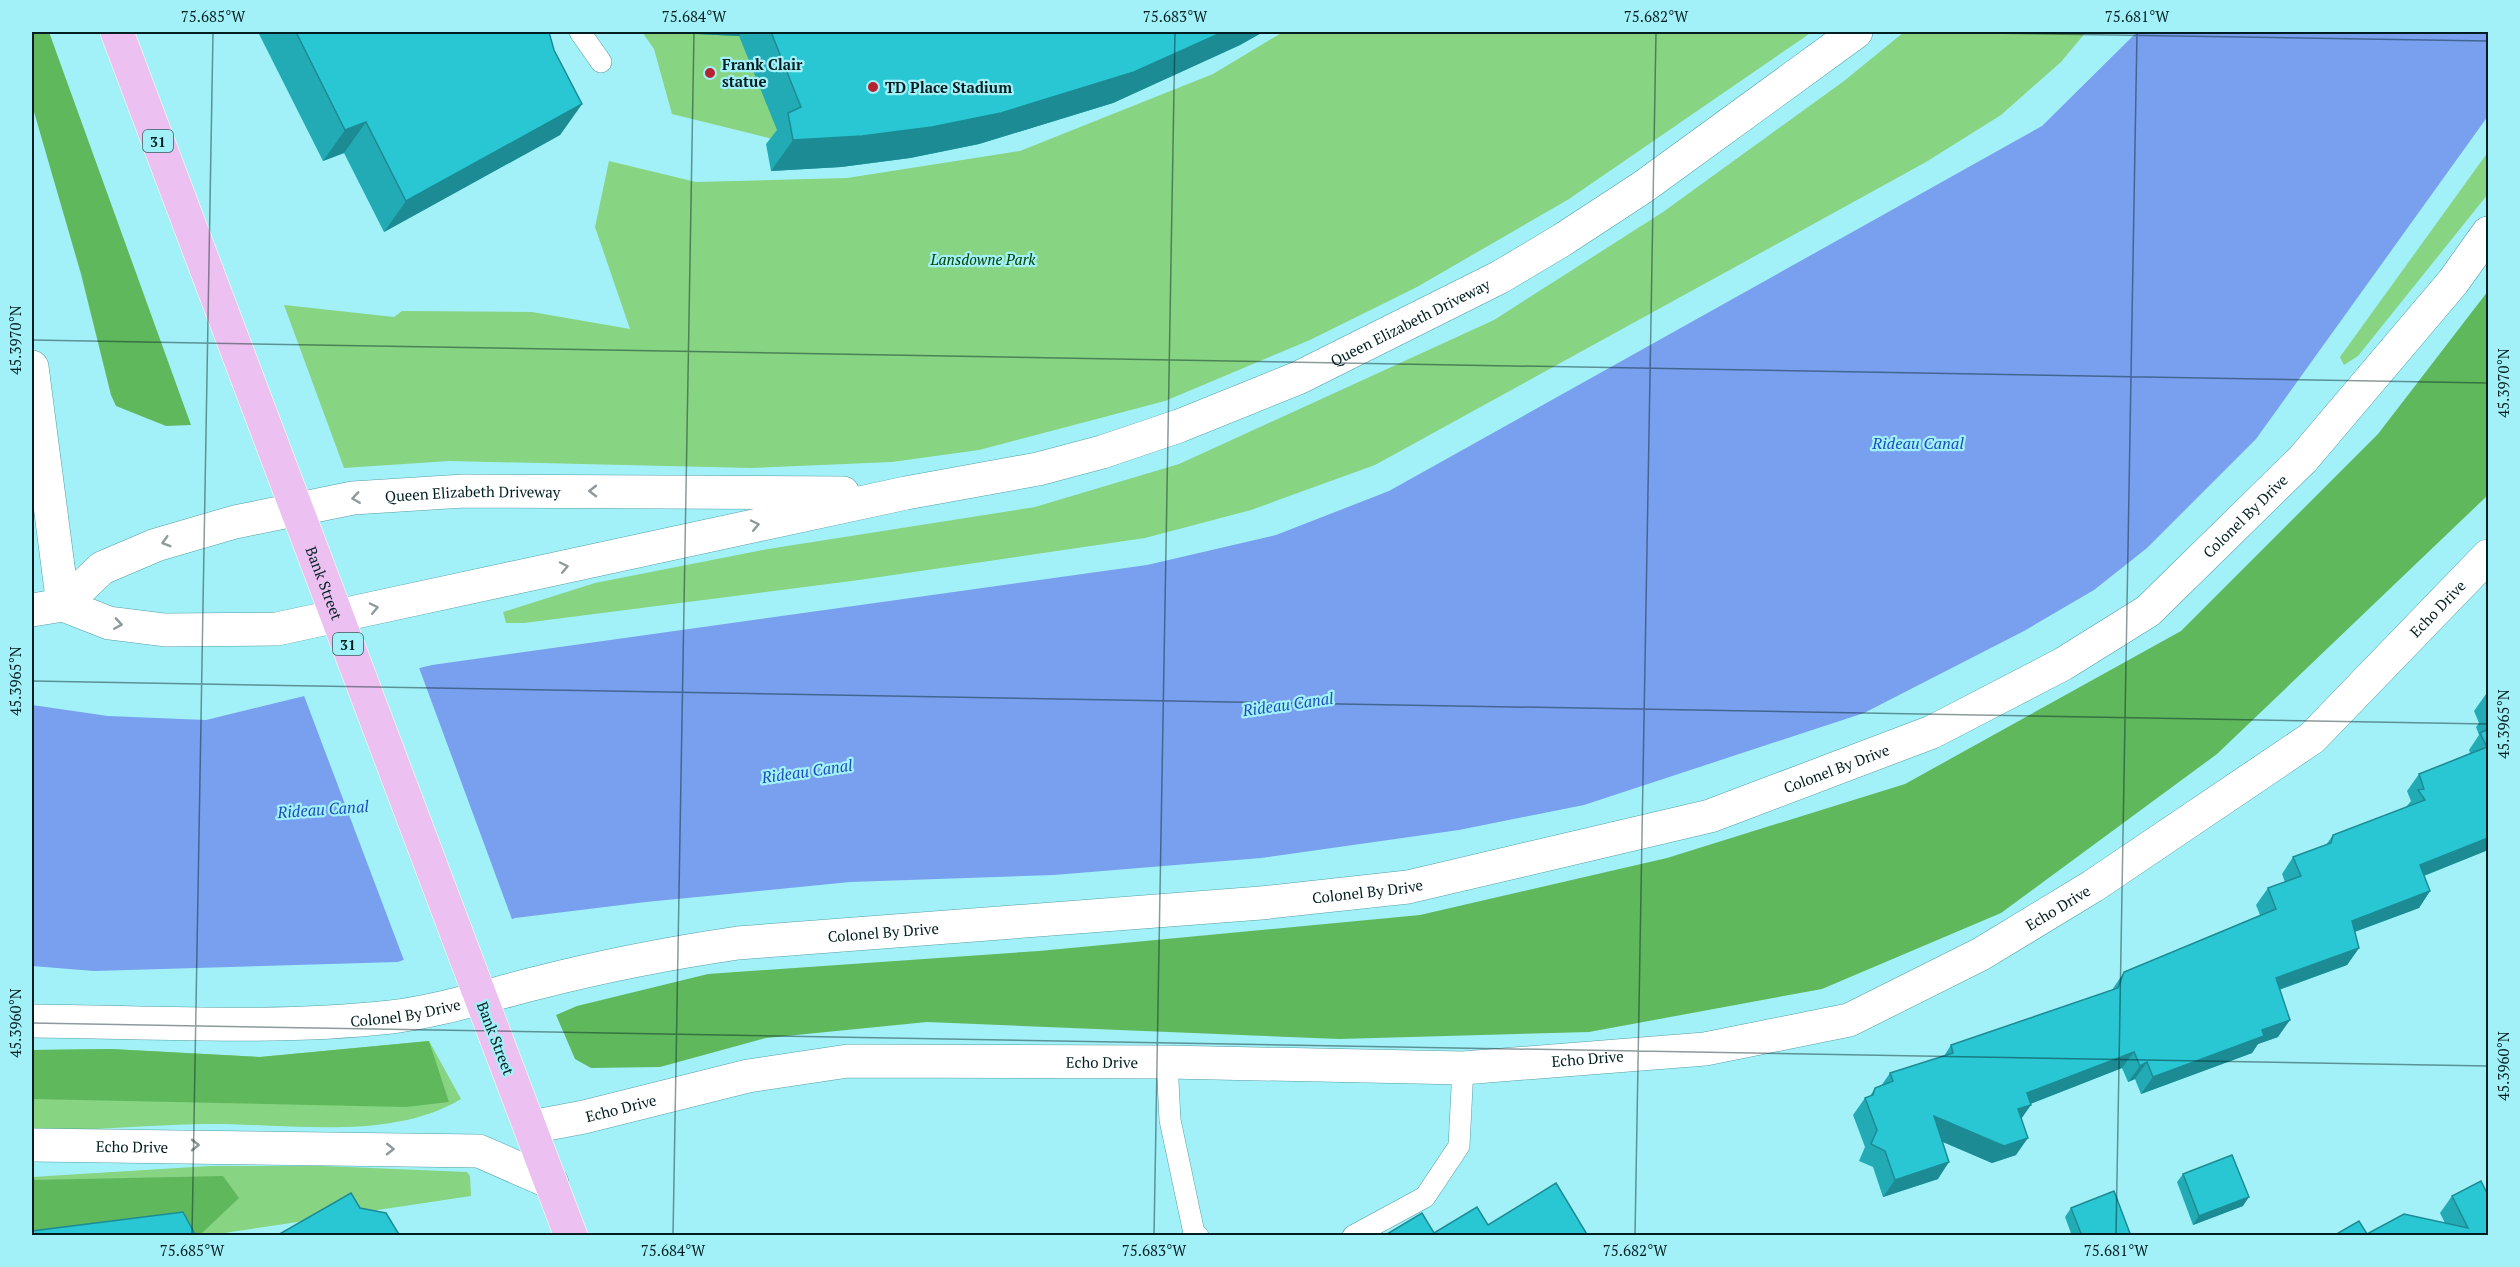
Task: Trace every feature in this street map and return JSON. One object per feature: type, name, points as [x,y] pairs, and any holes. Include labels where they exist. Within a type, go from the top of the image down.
[{"type":"main road","name":"Bank Street","points":[[117,32],[571,1236]]},
{"type":"main road","name":"Queen Elizabeth Driveway","points":[[32,610],[63,605],[109,622],[165,630],[278,629],[906,493],[1038,469],[1102,452],[1179,426],[1298,378],[1500,277],[1562,240],[1710,140],[1856,32]]},
{"type":"main road","name":"Colonel By Drive","points":[[32,1021],[251,1023],[392,1017],[462,1004],[535,983],[656,955],[738,944],[1261,903],[1408,887],[1710,816],[1932,732],[2062,664],[2148,611],[2303,459],[2453,282],[2488,233]]},
{"type":"main road","points":[[32,367],[63,605]]},
{"type":"main road","name":"Queen Elizabeth Driveway","points":[[63,605],[102,568],[156,545],[235,522],[353,498],[464,491],[906,493]]},
{"type":"main road","name":"Echo Drive","points":[[531,1127],[592,1115],[748,1076],[848,1061],[1167,1062],[1463,1068],[1705,1049],[1850,1020],[1982,954],[2083,892],[2312,738],[2488,556]]},
{"type":"main road","name":"Echo Drive","points":[[32,1145],[479,1151],[552,1183]]},
{"type":"lane","points":[[580,32],[601,62]]},
{"type":"lane","points":[[1167,1062],[1170,1120],[1194,1235]]},
{"type":"lane","points":[[1353,1236],[1425,1197],[1459,1146],[1463,1068]]},
{"type":"green space","points":[[32,32],[49,32],[191,425],[166,426],[116,406],[111,395],[81,274],[32,105]]},
{"type":"green space","name":"TD Place Stadium","points":[[642,32],[1222,32],[805,147],[672,114],[654,49]]},
{"type":"green space","name":"Lansdowne Park","points":[[1283,32],[1812,32],[1569,199],[1417,287],[1310,340],[1165,401],[979,450],[892,462],[751,468],[449,461],[344,468],[284,305],[394,317],[402,311],[532,312],[630,329],[595,227],[609,161],[696,182],[847,178],[1020,151],[1213,74]]},
{"type":"green space","points":[[1904,32],[2086,32],[2061,62],[2001,115],[1926,162],[1375,465],[1251,510],[1145,538],[859,580],[524,623],[506,623],[503,612],[595,583],[768,549],[1035,507],[1179,464],[1494,320],[1663,212],[1844,81]]},
{"type":"green space","points":[[2488,152],[2488,194],[2358,356],[2344,365],[2340,357]]},
{"type":"green space","points":[[2488,291],[2488,495],[2217,754],[2001,913],[1822,989],[1589,1032],[1339,1039],[927,1022],[766,1038],[660,1067],[591,1068],[575,1059],[556,1015],[577,1006],[708,974],[1039,951],[1420,915],[1667,858],[1905,784],[2181,631],[2378,434]]},
{"type":"green space","points":[[429,1041],[461,1099],[433,1112],[402,1121],[370,1126],[302,1127],[205,1124],[32,1133],[32,1050],[111,1049],[260,1057]]},
{"type":"green space","points":[[429,1041],[449,1102],[406,1107],[32,1099],[32,1050],[111,1049],[260,1057]]},
{"type":"green space","points":[[210,1166],[324,1166],[467,1172],[470,1176],[471,1196],[211,1235],[32,1236],[32,1177]]},
{"type":"green space","points":[[223,1176],[239,1198],[202,1233],[32,1235],[32,1180]]},
{"type":"water","name":"Rideau Canal","points":[[2137,32],[2488,32],[2488,116],[2256,439],[2147,548],[2094,590],[2024,631],[1864,713],[1584,805],[1459,830],[1261,858],[1054,875],[850,882],[646,902],[515,918],[398,962],[94,971],[32,966],[32,705],[108,716],[206,720],[432,665],[1147,565],[1276,535],[1389,491],[2042,126]]},
{"type":"pier","points":[[418,665],[513,922],[405,963],[303,693]]},
{"type":"building","points":[[296,32],[549,32],[554,50],[582,104],[406,201],[366,122],[345,130]]},
{"type":"building","name":"TD Place Stadium","points":[[771,32],[1223,32],[1134,72],[1001,113],[932,127],[862,136],[793,140],[788,113],[801,107]]},
{"type":"building","points":[[2488,729],[2488,838],[2420,865],[2430,891],[2352,921],[2359,948],[2276,978],[2290,1020],[2262,1030],[2264,1036],[2153,1077],[2147,1062],[2140,1066],[2134,1052],[2027,1093],[2031,1105],[2018,1109],[2028,1138],[2004,1146],[1934,1116],[1949,1162],[1895,1180],[1885,1151],[1871,1144],[1877,1130],[1865,1098],[1873,1095],[1875,1088],[1893,1081],[1890,1073],[1953,1053],[1951,1045],[2118,988],[2124,972],[2276,909],[2268,888],[2301,876],[2293,857],[2331,843],[2333,835],[2425,800],[2418,790],[2424,789],[2419,774],[2487,747],[2480,733]]},
{"type":"building","points":[[2232,1155],[2249,1197],[2199,1216],[2183,1174]]},
{"type":"building","points":[[2481,1181],[2488,1195],[2488,1236],[2333,1236],[2359,1221],[2367,1234],[2404,1214],[2468,1228],[2452,1196]]},
{"type":"building","points":[[1556,1183],[1588,1236],[1388,1236],[1387,1234],[1422,1213],[1434,1233],[1477,1207],[1488,1225]]},
{"type":"building","points":[[2114,1191],[2131,1236],[2082,1236],[2071,1208]]},
{"type":"building","points":[[351,1193],[360,1208],[386,1213],[400,1236],[276,1236]]},
{"type":"building","points":[[183,1212],[196,1236],[32,1236],[32,1231]]},
{"type":"place","name":"Frank Clair statue","points":[[710,73]]},
{"type":"place","name":"TD Place Stadium","points":[[873,87]]}]
